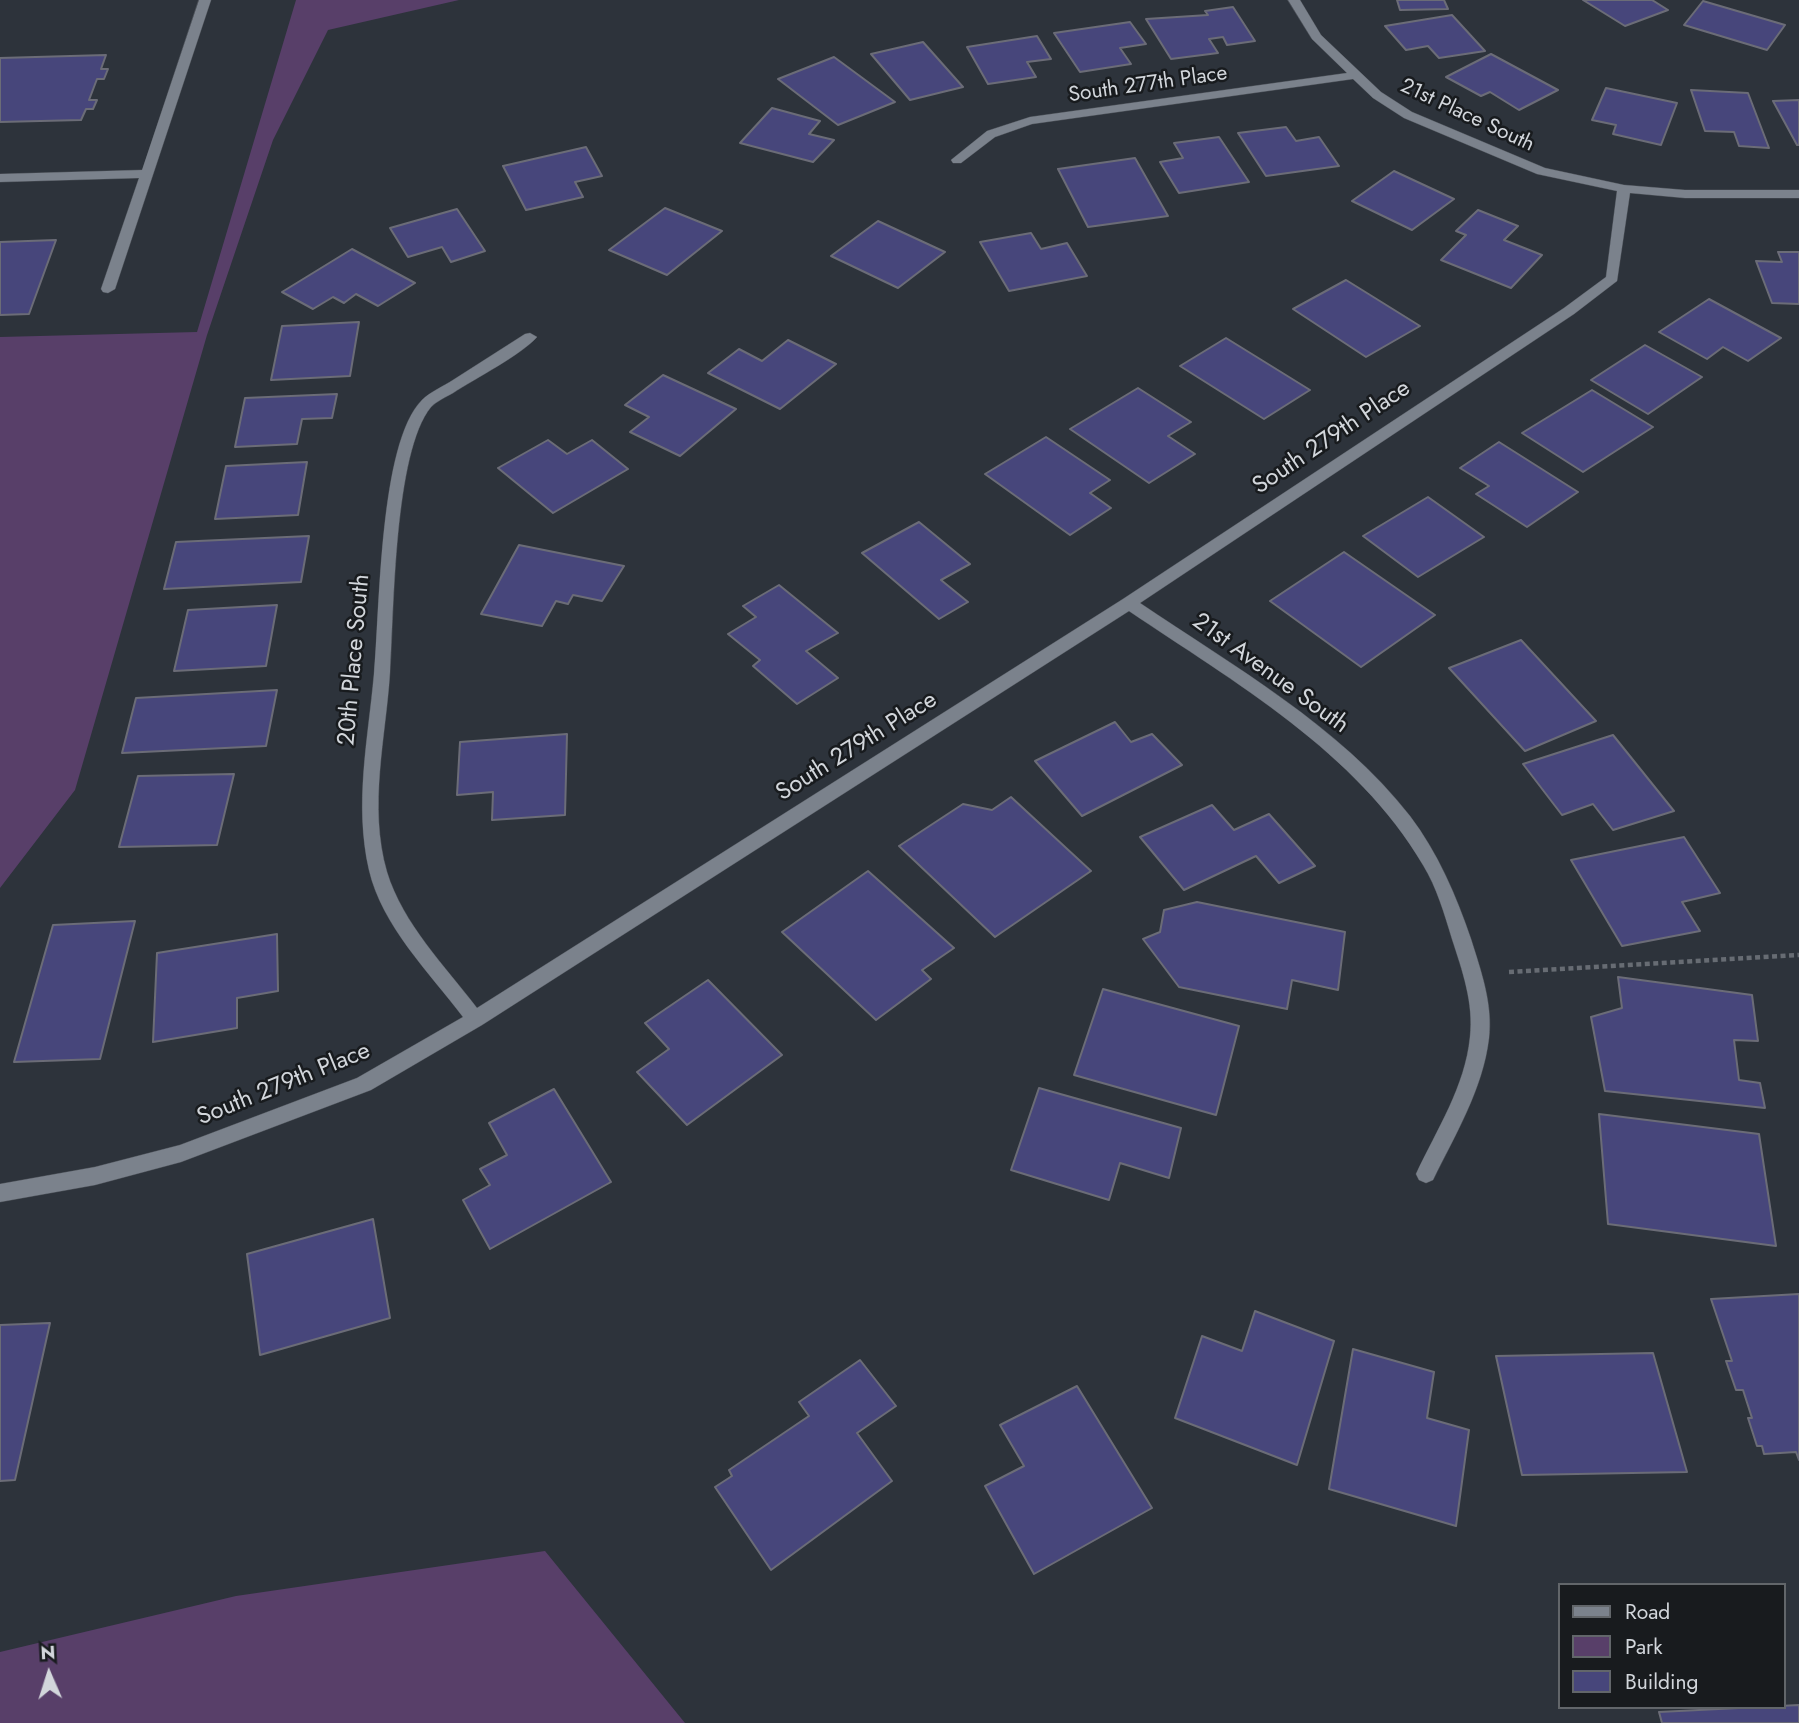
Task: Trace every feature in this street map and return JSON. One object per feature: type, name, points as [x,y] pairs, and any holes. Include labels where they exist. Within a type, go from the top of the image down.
[{"type":"street","points":[[108,289],[205,0]]},
{"type":"street","name":"21st Place South","points":[[1294,0],[1316,37],[1377,95],[1408,114],[1541,171],[1624,189],[1685,194],[1799,194]]},
{"type":"street","name":"South 277th Place","points":[[957,160],[991,134],[1030,121],[1354,75]]},
{"type":"street","points":[[0,178],[147,174]]},
{"type":"street","name":"South 279th Place","points":[[0,1193],[95,1176],[181,1153],[258,1125],[364,1084],[475,1019],[1129,603],[1569,311],[1612,278],[1624,189]]},
{"type":"street","name":"20th Place South","points":[[475,1019],[397,917],[378,871],[371,819],[371,762],[382,675],[388,567],[399,478],[409,433],[427,402],[530,337]]},
{"type":"street","name":"21st Avenue South","points":[[1129,603],[1308,727],[1365,779],[1398,814],[1429,857],[1449,900],[1473,974],[1480,1034],[1471,1080],[1426,1174]]},
{"type":"path","points":[[1473,974],[1799,955]]},
{"type":"green space","points":[[296,0],[459,0],[328,30],[273,140],[207,335],[75,790],[0,888],[0,337],[197,332]]},
{"type":"green space","points":[[545,1551],[685,1723],[0,1723],[0,1652],[236,1596]]},
{"type":"building","points":[[1397,0],[1444,0],[1448,9],[1400,10]]},
{"type":"building","points":[[1583,0],[1652,0],[1668,10],[1625,26]]},
{"type":"building","points":[[1703,1],[1785,25],[1767,50],[1684,25]]},
{"type":"building","points":[[1233,7],[1255,41],[1227,45],[1223,37],[1209,39],[1218,53],[1171,59],[1146,19],[1208,15],[1205,11]]},
{"type":"building","points":[[1452,15],[1485,51],[1439,58],[1428,46],[1406,50],[1385,26]]},
{"type":"building","points":[[1130,22],[1146,44],[1120,48],[1131,64],[1080,72],[1054,33]]},
{"type":"building","points":[[1037,36],[1051,59],[1027,62],[1036,77],[988,84],[967,47]]},
{"type":"building","points":[[923,42],[963,87],[910,100],[871,54]]},
{"type":"building","points":[[1491,54],[1558,90],[1519,110],[1490,92],[1481,96],[1446,77]]},
{"type":"building","points":[[106,55],[101,69],[108,69],[104,79],[97,79],[89,100],[97,100],[93,109],[86,109],[81,120],[0,122],[0,58]]},
{"type":"building","points":[[834,57],[895,102],[838,125],[778,79]]},
{"type":"building","points":[[1606,88],[1677,103],[1661,145],[1613,134],[1616,125],[1592,120]]},
{"type":"building","points":[[1691,90],[1748,93],[1769,148],[1739,146],[1734,132],[1705,131]]},
{"type":"building","points":[[1799,100],[1799,145],[1797,145],[1773,101]]},
{"type":"building","points":[[772,108],[820,121],[809,134],[834,140],[813,162],[740,143]]},
{"type":"building","points":[[1286,127],[1296,141],[1319,137],[1339,166],[1266,176],[1238,133]]},
{"type":"building","points":[[1219,137],[1249,182],[1179,193],[1160,162],[1183,158],[1174,143]]},
{"type":"building","points":[[586,147],[602,176],[575,182],[583,197],[526,210],[503,166]]},
{"type":"building","points":[[1135,158],[1168,216],[1088,227],[1058,169]]},
{"type":"building","points":[[1394,171],[1454,199],[1412,230],[1352,201]]},
{"type":"building","points":[[665,208],[722,231],[667,275],[609,250]]},
{"type":"building","points":[[457,209],[485,251],[451,262],[442,247],[408,257],[390,228]]},
{"type":"building","points":[[1478,210],[1518,226],[1504,240],[1542,255],[1511,288],[1441,260],[1466,235],[1456,231]]},
{"type":"building","points":[[878,221],[945,252],[898,288],[831,256]]},
{"type":"building","points":[[1031,233],[1041,249],[1067,243],[1087,276],[1009,291],[980,242]]},
{"type":"building","points":[[56,240],[29,314],[0,315],[0,242]]},
{"type":"building","points":[[352,249],[415,283],[378,306],[356,294],[344,303],[333,297],[313,309],[282,292]]},
{"type":"building","points":[[1778,252],[1799,252],[1799,304],[1772,303],[1756,261],[1782,262]]},
{"type":"building","points":[[1346,280],[1420,326],[1366,357],[1293,309]]},
{"type":"building","points":[[1709,299],[1781,338],[1748,361],[1723,347],[1707,359],[1659,332]]},
{"type":"building","points":[[359,322],[350,376],[271,380],[282,326]]},
{"type":"building","points":[[1226,338],[1310,390],[1264,419],[1180,366]]},
{"type":"building","points":[[788,340],[836,364],[780,409],[708,373],[739,349],[762,361]]},
{"type":"building","points":[[1645,345],[1702,377],[1648,414],[1591,380]]},
{"type":"building","points":[[663,375],[736,409],[680,456],[630,432],[649,417],[625,405]]},
{"type":"building","points":[[1138,388],[1191,422],[1168,436],[1195,454],[1149,483],[1070,429]]},
{"type":"building","points":[[1592,390],[1653,427],[1583,472],[1522,433]]},
{"type":"building","points":[[337,394],[332,418],[302,419],[297,444],[235,447],[245,398]]},
{"type":"building","points":[[1046,437],[1110,480],[1090,493],[1111,508],[1070,535],[985,474]]},
{"type":"building","points":[[548,440],[567,454],[592,440],[628,469],[553,513],[498,468]]},
{"type":"building","points":[[1499,442],[1578,492],[1527,527],[1476,494],[1489,486],[1460,468]]},
{"type":"building","points":[[307,462],[298,515],[215,519],[226,466]]},
{"type":"building","points":[[1428,497],[1484,537],[1418,577],[1363,536]]},
{"type":"building","points":[[919,522],[970,564],[941,580],[968,602],[939,619],[862,553]]},
{"type":"building","points":[[309,536],[301,582],[164,589],[176,542]]},
{"type":"building","points":[[519,545],[624,566],[602,601],[573,595],[568,604],[556,601],[542,626],[481,614]]},
{"type":"building","points":[[1344,552],[1435,615],[1361,667],[1270,601]]},
{"type":"building","points":[[779,585],[838,633],[806,651],[838,678],[797,704],[753,666],[760,660],[728,634],[756,617],[743,606]]},
{"type":"building","points":[[277,605],[266,666],[174,671],[188,610]]},
{"type":"building","points":[[1521,640],[1596,721],[1525,751],[1449,668]]},
{"type":"building","points":[[277,690],[266,746],[122,753],[136,698]]},
{"type":"building","points":[[1115,722],[1131,742],[1152,734],[1182,765],[1082,816],[1035,761]]},
{"type":"building","points":[[567,734],[565,815],[492,820],[493,792],[457,795],[460,742]]},
{"type":"building","points":[[1613,735],[1674,811],[1613,830],[1593,804],[1562,815],[1523,764]]},
{"type":"building","points":[[234,774],[217,845],[119,847],[138,776]]},
{"type":"building","points":[[1011,797],[1091,871],[995,937],[899,846],[963,804],[992,810]]},
{"type":"building","points":[[1212,805],[1234,830],[1269,814],[1315,866],[1279,883],[1256,856],[1184,890],[1140,837]]},
{"type":"building","points":[[1684,837],[1720,893],[1682,902],[1700,931],[1622,946],[1571,860]]},
{"type":"building","points":[[868,871],[954,948],[922,970],[931,979],[876,1020],[782,932]]},
{"type":"building","points":[[1197,902],[1345,932],[1338,990],[1292,980],[1287,1009],[1179,987],[1143,939],[1160,932],[1164,910]]},
{"type":"building","points":[[135,921],[100,1059],[14,1062],[53,925]]},
{"type":"building","points":[[277,934],[278,991],[237,998],[237,1028],[153,1042],[157,953]]},
{"type":"building","points":[[1618,977],[1752,995],[1758,1041],[1734,1040],[1739,1080],[1760,1083],[1765,1108],[1605,1091],[1591,1017],[1622,1008]]},
{"type":"building","points":[[708,980],[782,1055],[687,1125],[637,1072],[669,1049],[645,1023]]},
{"type":"building","points":[[1103,989],[1239,1026],[1216,1115],[1074,1075]]},
{"type":"building","points":[[1039,1088],[1181,1128],[1169,1178],[1120,1163],[1109,1200],[1011,1170]]},
{"type":"building","points":[[554,1089],[611,1182],[490,1249],[463,1200],[490,1185],[480,1169],[507,1155],[489,1123]]},
{"type":"building","points":[[1599,1114],[1759,1134],[1776,1246],[1608,1224]]},
{"type":"building","points":[[373,1219],[390,1318],[260,1355],[247,1254]]},
{"type":"building","points":[[1799,1294],[1799,1460],[1796,1452],[1764,1454],[1762,1446],[1757,1446],[1743,1390],[1736,1390],[1726,1361],[1732,1361],[1711,1299]]},
{"type":"building","points":[[1255,1311],[1334,1341],[1297,1465],[1175,1418],[1202,1336],[1242,1351]]},
{"type":"building","points":[[50,1323],[15,1480],[0,1481],[0,1325]]},
{"type":"building","points":[[1353,1349],[1434,1372],[1427,1418],[1469,1430],[1456,1526],[1329,1489]]},
{"type":"building","points":[[1653,1353],[1687,1472],[1522,1475],[1496,1356]]},
{"type":"building","points":[[860,1360],[896,1406],[857,1433],[892,1481],[771,1570],[715,1487],[732,1476],[729,1470],[809,1416],[799,1402]]},
{"type":"building","points":[[1077,1386],[1152,1508],[1034,1574],[985,1486],[1024,1466],[1000,1425]]},
{"type":"building","points":[[1799,1705],[1799,1723],[1662,1723],[1659,1712],[1785,1709],[1785,1706]]}]
